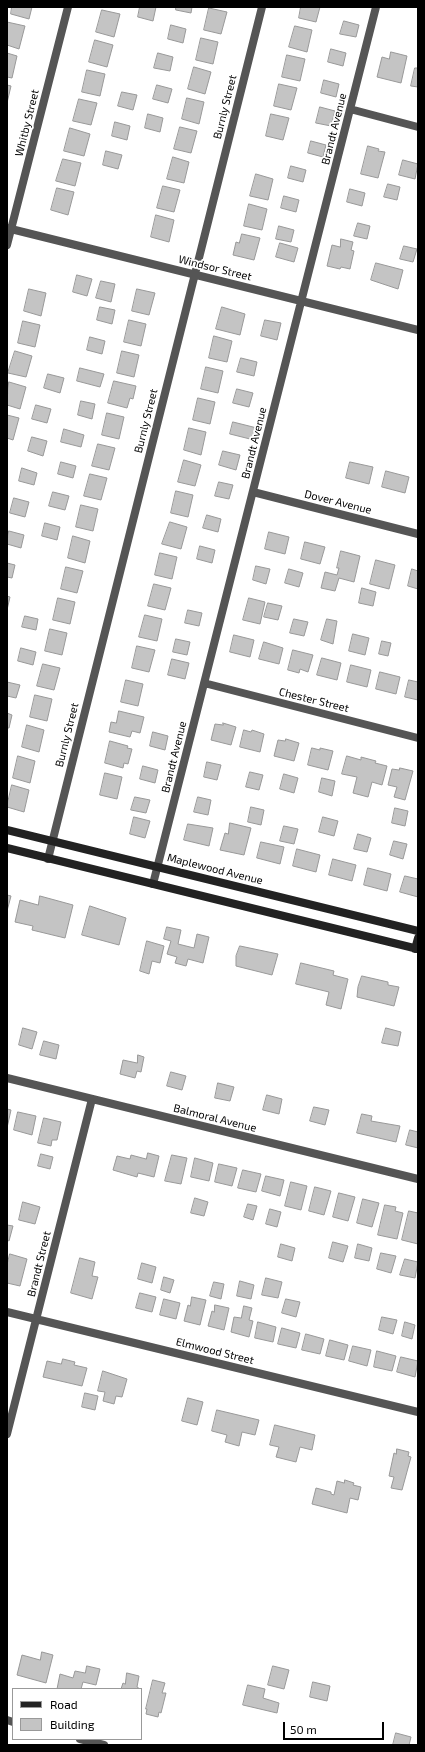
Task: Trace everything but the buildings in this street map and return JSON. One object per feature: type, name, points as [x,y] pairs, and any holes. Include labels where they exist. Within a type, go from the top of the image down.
[{"type":"street","name":"Whitby Street","points":[[7,245],[9,228],[68,7]]},
{"type":"street","name":"Burnly Street","points":[[48,858],[262,7]]},
{"type":"street","name":"Brandt Avenue","points":[[153,884],[376,7]]},
{"type":"street","points":[[350,109],[418,126]]},
{"type":"street","name":"Windsor Street","points":[[9,228],[418,330]]},
{"type":"street","name":"Dover Avenue","points":[[253,492],[418,534]]},
{"type":"street","name":"Chester Street","points":[[204,683],[418,738]]},
{"type":"street","name":"Maplewood Avenue","points":[[7,830],[418,930]]},
{"type":"street","points":[[7,848],[417,949],[418,938]]},
{"type":"street","name":"Balmoral Avenue","points":[[7,1078],[418,1179]]},
{"type":"street","name":"Brandt Street","points":[[7,1434],[92,1099]]},
{"type":"street","name":"Elmwood Street","points":[[7,1312],[418,1412]]},
{"type":"street","points":[[84,1740],[104,1745]]}]
